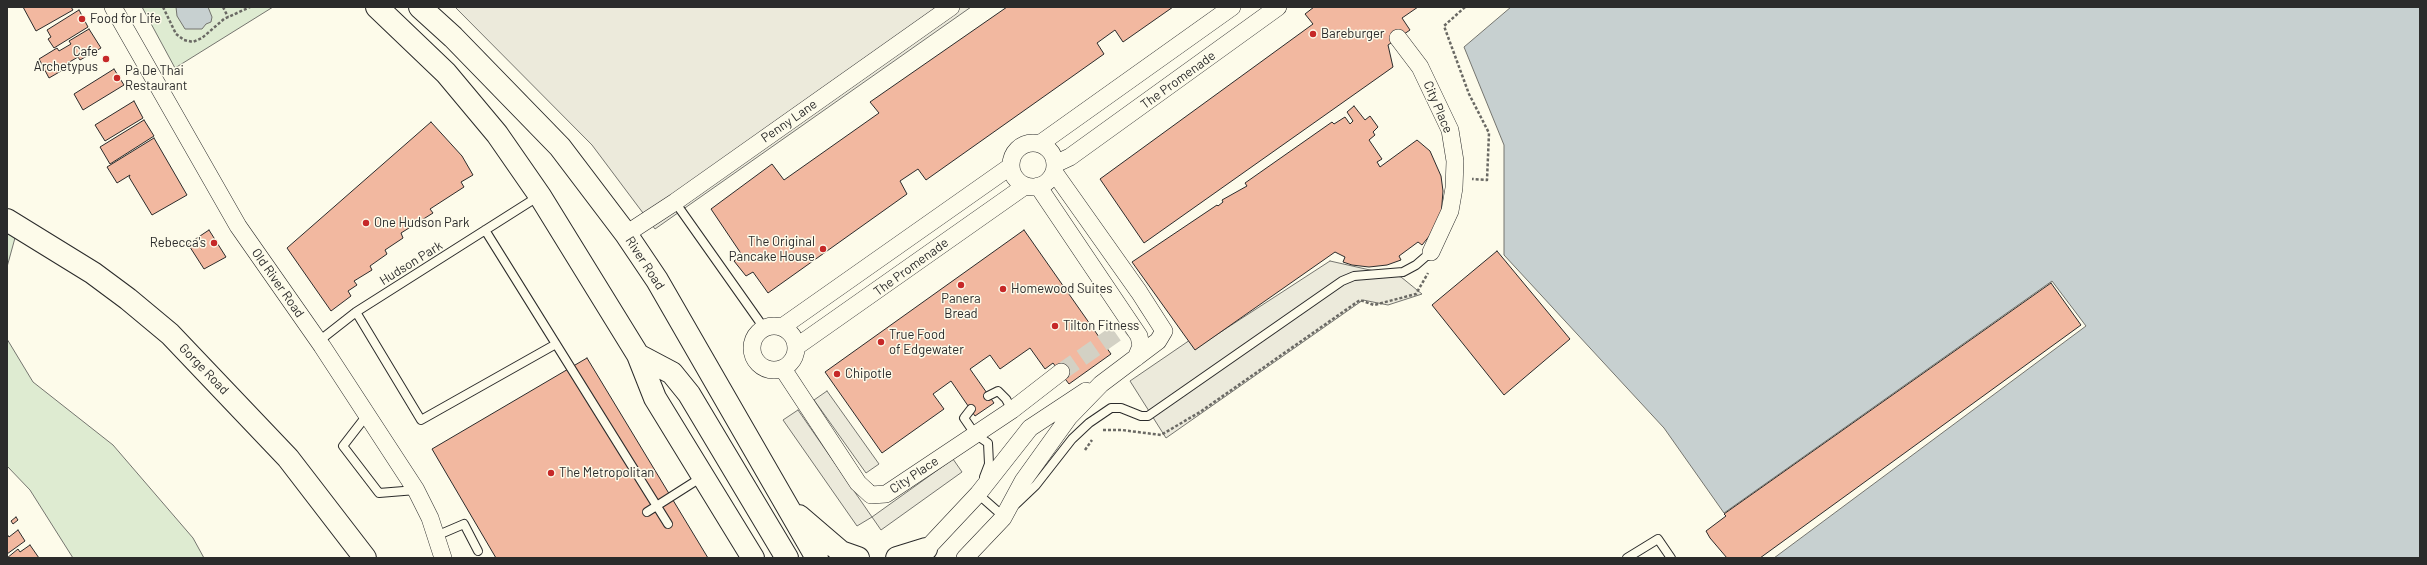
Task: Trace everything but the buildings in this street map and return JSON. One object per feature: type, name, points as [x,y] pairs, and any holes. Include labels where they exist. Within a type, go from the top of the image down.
[{"type":"main road","points":[[377,7],[446,73],[496,134],[540,196],[638,355],[655,398],[753,558]]},
{"type":"main road","name":"River Road","points":[[420,7],[453,38],[560,147],[626,234],[657,280],[817,558]]},
{"type":"main road","name":"Gorge Road","points":[[7,220],[93,273],[128,298],[170,334],[288,458],[365,558]]},
{"type":"main road","points":[[638,355],[672,373],[689,394],[788,558]]},
{"type":"main road","points":[[786,504],[841,552],[858,558]]},
{"type":"main road","points":[[739,535],[747,558]]},
{"type":"main road","points":[[897,558],[922,554]]},
{"type":"street","name":"Old River Road","points":[[113,7],[238,226],[320,343],[416,490],[436,536],[443,558]]},
{"type":"street","name":"Penny Lane","points":[[626,234],[676,202],[952,7]]},
{"type":"street","points":[[1136,358],[1141,346],[1139,336],[1032,186],[1018,181],[1013,174],[1011,166],[1012,157],[1016,149],[1028,143],[1041,143],[1232,7]]},
{"type":"street","name":"The Promenade","points":[[1055,168],[1278,7]]},
{"type":"street","name":"City Place","points":[[1398,38],[1420,67],[1450,130],[1455,161],[1454,188],[1450,211],[1430,252]]},
{"type":"street","points":[[965,558],[1003,518],[1023,482],[1065,424],[1101,384],[1158,341],[1164,331],[1140,292],[1055,168],[1048,148],[1041,143]]},
{"type":"street","name":"The Promenade","points":[[782,327],[1011,166]]},
{"type":"street","points":[[1032,186],[1050,180],[1055,168]]},
{"type":"street","name":"The Promenade","points":[[796,347],[1032,186]]},
{"type":"street","points":[[773,326],[782,327],[789,332],[796,347],[795,356],[790,364],[783,369],[766,370],[758,365],[753,358],[753,341],[757,333],[764,328],[773,326]]},
{"type":"street","name":"City Place","points":[[783,369],[858,483],[871,495],[886,494],[1012,410],[1061,372]]},
{"type":"street","points":[[922,554],[978,494],[1030,428],[1081,393],[1101,384]]},
{"type":"lane","name":"Hudson Park","points":[[320,343],[356,312],[540,196]]},
{"type":"lane","points":[[676,202],[764,328]]},
{"type":"lane","points":[[485,230],[668,524]]},
{"type":"lane","points":[[971,409],[964,418],[975,434],[988,443],[989,464],[978,494],[1003,518],[1036,485],[1072,439],[1089,423],[1111,408],[1121,408],[1141,416],[1148,416],[1342,281],[1354,276],[1403,272],[1416,265],[1430,252]]},
{"type":"lane","points":[[356,312],[421,420],[556,344]]},
{"type":"lane","points":[[988,396],[998,391],[1012,410]]},
{"type":"lane","points":[[368,415],[343,446],[379,493],[416,490]]},
{"type":"lane","points":[[647,512],[703,476]]},
{"type":"lane","points":[[436,536],[464,524],[478,551]]},
{"type":"lane","points":[[1627,558],[1658,539],[1671,558]]},
{"type":"path","points":[[163,7],[176,34],[184,40],[193,42],[202,38],[228,17],[250,7]]},
{"type":"path","points":[[223,7],[228,17]]},
{"type":"green space","points":[[142,7],[273,7],[175,68]]},
{"type":"green space","points":[[7,220],[18,227],[7,267]]},
{"type":"green space","points":[[7,339],[33,382],[113,445],[193,538],[204,558],[73,558],[30,490],[7,466]]},
{"type":"shaded area","points":[[176,7],[208,7],[212,17],[211,22],[206,24],[202,29],[185,29],[177,16]]},
{"type":"shaded area","points":[[455,7],[971,7],[655,229],[592,145]]},
{"type":"shaded area","points":[[1511,7],[2420,7],[2420,558],[1774,558],[2086,326],[2052,281],[1724,513],[1664,428],[1504,255],[1504,145],[1464,47]]},
{"type":"shaded area","points":[[1330,261],[1401,277],[1422,294],[1388,305],[1363,300],[1166,438],[1130,381],[1190,340],[1196,348]]},
{"type":"shaded area","points":[[827,391],[879,464],[866,473],[814,400]]},
{"type":"shaded area","points":[[798,410],[872,517],[857,526],[783,420]]},
{"type":"shaded area","points":[[953,459],[962,472],[881,530],[872,517]]},
{"type":"tunnel","points":[[1061,372],[1161,302]]},
{"type":"place","name":"Food for Life","points":[[82,19]]},
{"type":"place","name":"Bareburger","points":[[1313,34]]},
{"type":"place","name":"Cafe Archetypus","points":[[106,59]]},
{"type":"place","name":"Pa De Thai Restaurant","points":[[117,78]]},
{"type":"place","name":"One Hudson Park","points":[[366,223]]},
{"type":"place","name":"Rebecca's","points":[[214,243]]},
{"type":"place","name":"The Original Pancake House","points":[[823,249]]},
{"type":"place","name":"Panera Bread","points":[[961,285]]},
{"type":"place","name":"Homewood Suites","points":[[1003,289]]},
{"type":"place","name":"Tilton Fitness","points":[[1055,326]]},
{"type":"place","name":"True Food of Edgewater","points":[[881,342]]},
{"type":"place","name":"Chipotle","points":[[837,374]]},
{"type":"place","name":"The Metropolitan","points":[[551,473]]}]
